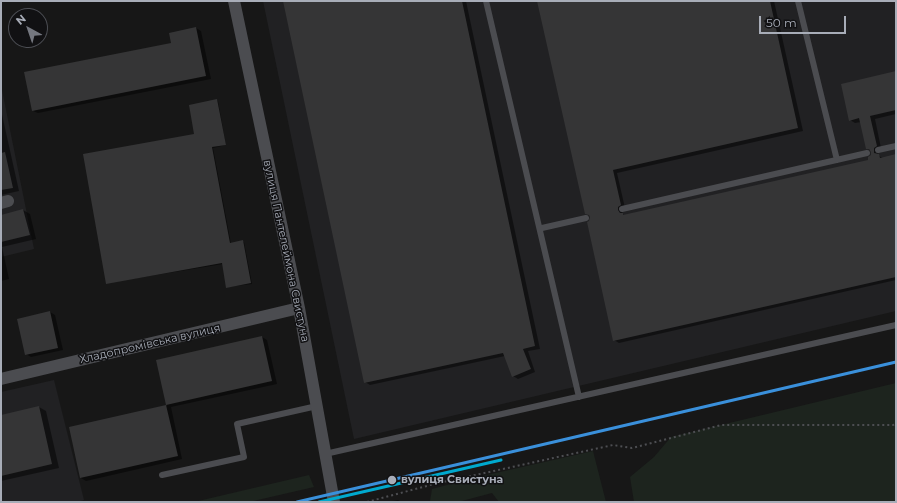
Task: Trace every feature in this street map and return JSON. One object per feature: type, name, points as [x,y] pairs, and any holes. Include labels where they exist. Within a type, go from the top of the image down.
[{"type":"street","name":"вулиця Пантелеймона Свистуна","points":[[234,1],[299,308],[334,502]]},
{"type":"street","name":"Хладопромівська вулиця","points":[[1,379],[299,308]]},
{"type":"lane","points":[[486,1],[579,396]]},
{"type":"lane","points":[[798,1],[837,160]]},
{"type":"lane","points":[[878,150],[896,146]]},
{"type":"lane","points":[[622,209],[867,153]]},
{"type":"lane","points":[[542,228],[586,218]]},
{"type":"lane","points":[[325,454],[896,325]]},
{"type":"lane","points":[[162,475],[244,457],[237,424],[317,406]]},
{"type":"path","points":[[367,502],[434,484],[613,445],[632,448],[721,425],[896,424]]},
{"type":"shaded area","points":[[263,1],[896,1],[896,311],[354,439]]},
{"type":"shaded area","points":[[1,85],[34,249],[1,257]]},
{"type":"shaded area","points":[[54,380],[84,500],[77,502],[1,502],[1,392]]},
{"type":"shaded area","points":[[896,383],[896,502],[634,502],[630,477],[654,457],[671,437]]},
{"type":"shaded area","points":[[593,451],[606,502],[499,502],[492,493],[458,502],[430,501],[432,489]]},
{"type":"shaded area","points":[[309,475],[314,487],[249,502],[194,502]]},
{"type":"building","points":[[283,1],[462,1],[535,346],[523,349],[531,369],[512,377],[503,353],[364,383]]},
{"type":"building","points":[[537,1],[770,1],[798,128],[613,170],[621,205],[618,207],[618,210],[620,213],[623,213],[623,215],[868,160],[871,152],[869,149],[866,149],[859,118],[849,121],[841,84],[896,71],[896,110],[870,116],[877,146],[874,148],[874,153],[879,154],[880,158],[896,154],[896,277],[613,341],[587,222],[589,221],[590,217],[589,215],[585,214]]},
{"type":"building","points":[[196,27],[206,76],[32,111],[24,72],[171,43],[169,33]]},
{"type":"building","points":[[217,99],[226,145],[212,147],[230,243],[243,240],[251,283],[226,288],[222,263],[106,284],[83,154],[194,134],[189,105]]},
{"type":"building","points":[[5,152],[13,188],[1,190],[1,153]]},
{"type":"building","points":[[23,209],[30,235],[1,242],[1,215]]},
{"type":"building","points":[[50,311],[58,348],[25,355],[17,319]]},
{"type":"building","points":[[262,336],[272,381],[166,405],[156,360]]},
{"type":"building","points":[[166,405],[178,456],[80,478],[69,427]]},
{"type":"building","points":[[39,406],[52,464],[1,476],[1,415]]},
{"type":"transit line","points":[[297,502],[896,362]]},
{"type":"transit line","points":[[319,502],[501,460]]},
{"type":"place","name":"вулиця Свистуна","points":[[392,480]]}]
